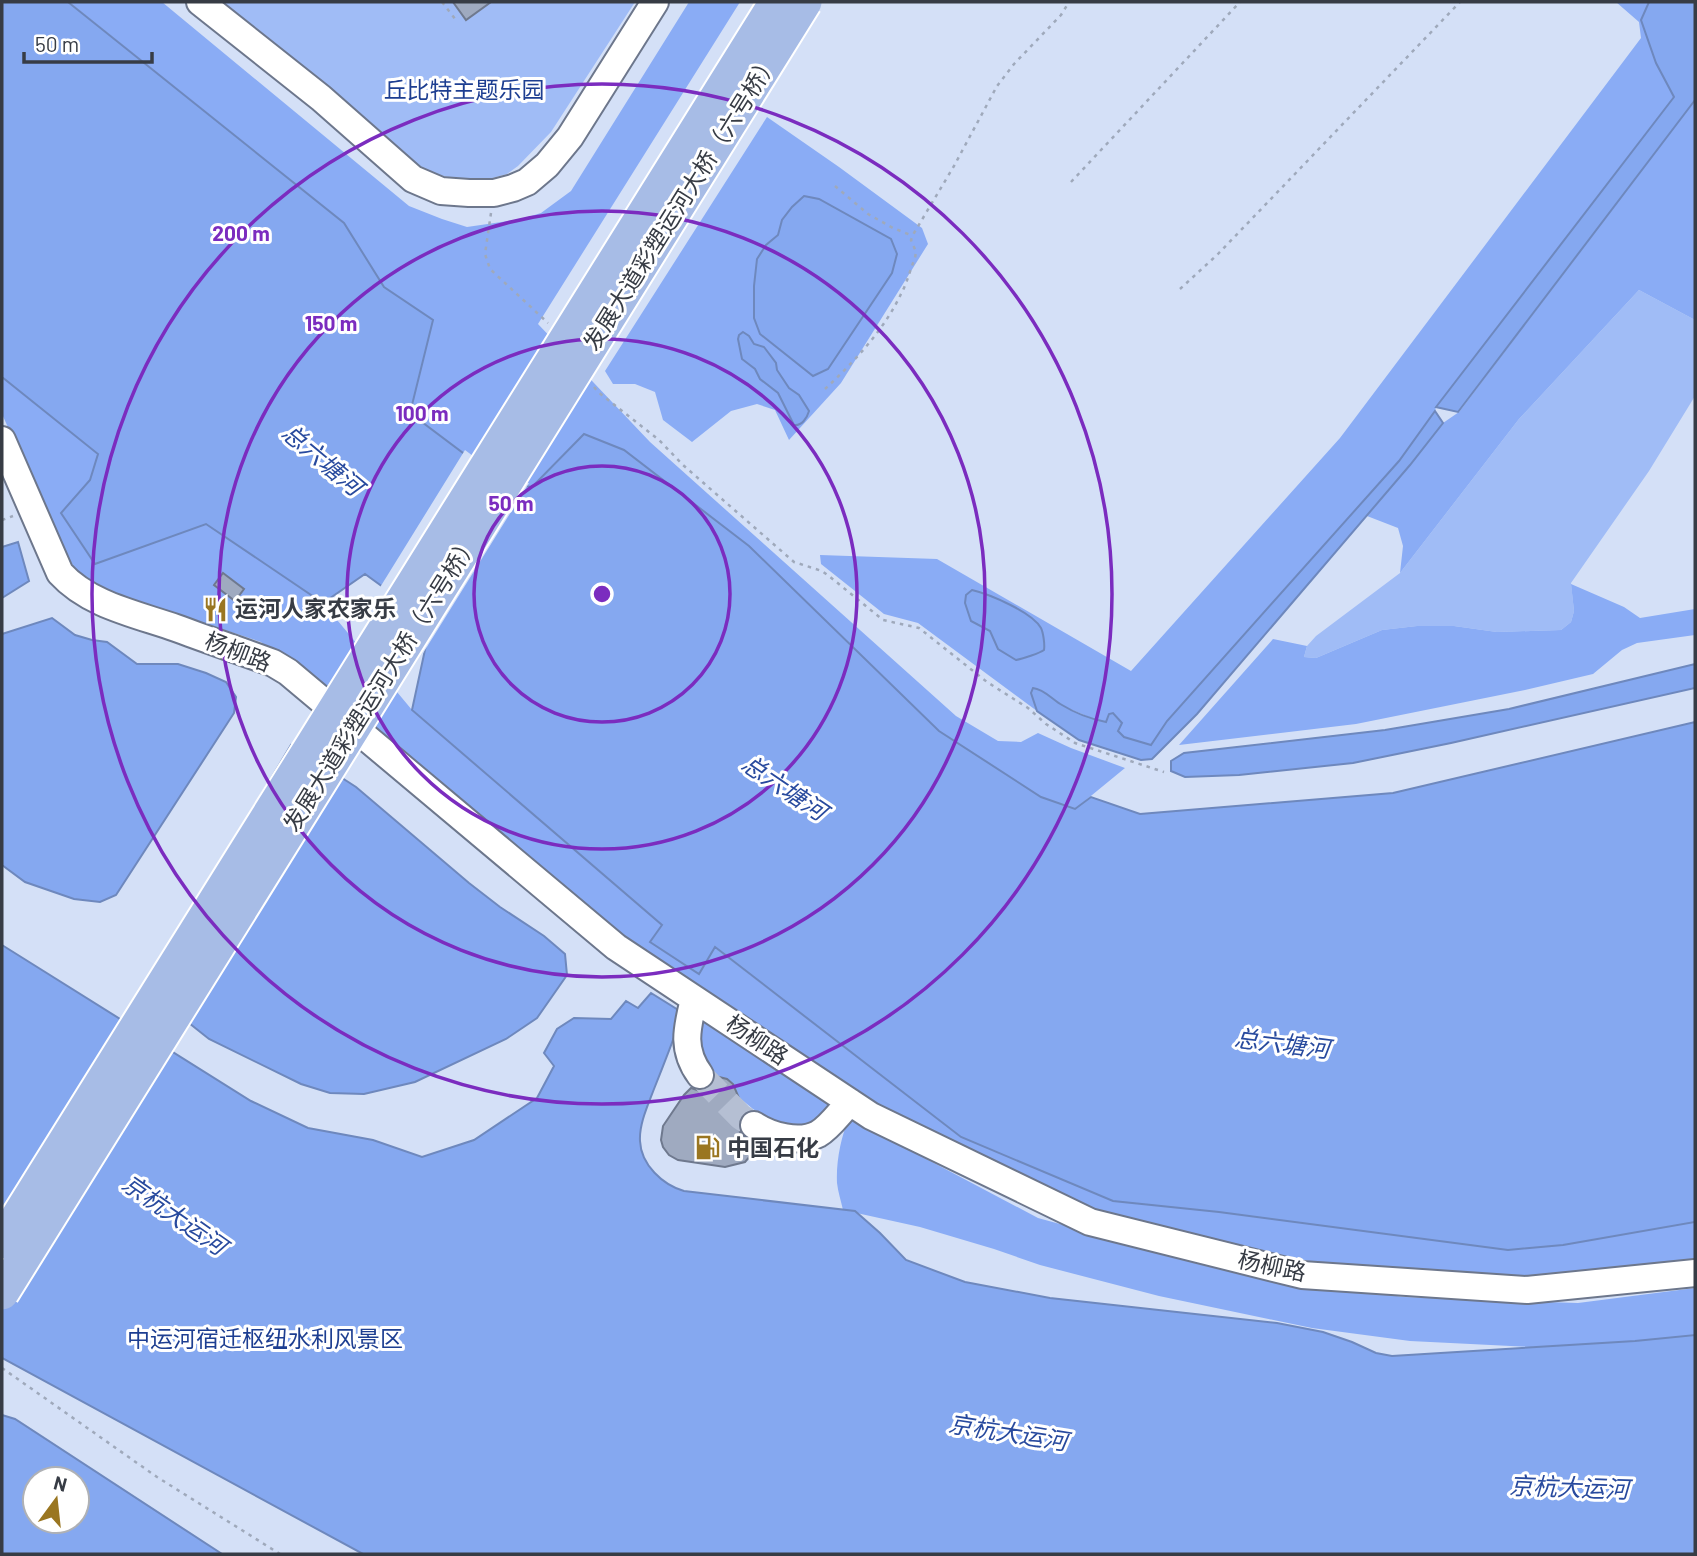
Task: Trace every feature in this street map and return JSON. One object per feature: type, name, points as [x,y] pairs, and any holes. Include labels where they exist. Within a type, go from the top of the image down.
[{"type":"main road","name":"发展大道彩塑运河大桥（六号桥）","points":[[2,1242],[776,2]]},
{"type":"main road","name":"发展大道彩塑运河大桥（六号桥）","points":[[2,1293],[805,2]]},
{"type":"street","points":[[200,2],[321,99],[412,179],[441,191],[469,193],[494,192],[527,182],[547,165],[570,137],[655,2]]},
{"type":"street","name":"杨柳路","points":[[2,440],[60,573],[69,583],[110,605],[273,663],[288,672],[616,947],[871,1116],[1090,1222],[1303,1275],[1527,1290],[1695,1273]]},
{"type":"street","points":[[694,999],[686,1040],[690,1057],[700,1075]]},
{"type":"street","points":[[754,1125],[766,1133],[794,1139],[817,1135],[850,1102]]},
{"type":"path","points":[[442,2],[456,19]]},
{"type":"path","points":[[825,389],[875,336],[891,313],[915,258],[916,252],[911,240],[997,86],[1014,64],[1061,15],[1069,2]]},
{"type":"path","points":[[1071,182],[1240,2]]},
{"type":"path","points":[[1180,289],[1219,254],[1460,2]]},
{"type":"path","points":[[835,186],[868,214],[913,236]]},
{"type":"path","points":[[494,192],[485,254],[490,269],[549,324]]},
{"type":"path","points":[[593,386],[598,393],[659,440],[683,465],[794,562],[822,571],[883,620],[919,628],[987,682],[1075,743],[1164,772]]},
{"type":"path","points":[[2,1368],[157,1477],[281,1554]]},
{"type":"green space","name":"丘比特主题乐园","points":[[211,2],[635,2],[551,132],[518,166],[507,174],[485,180],[461,180],[427,172],[397,152]]},
{"type":"green space","points":[[1639,290],[1695,320],[1695,396],[1649,471],[1571,583],[1574,611],[1571,622],[1561,630],[1497,632],[1454,626],[1417,626],[1382,630],[1316,658],[1304,657],[1307,646],[1316,636],[1400,573],[1519,419]]},
{"type":"shaded area","points":[[69,2],[162,2],[409,206],[467,227],[521,219],[541,213],[571,191],[689,2],[740,2],[538,324],[650,442],[956,716],[998,741],[1021,742],[1038,733],[1125,768],[1075,809],[1041,797],[939,731],[749,546],[624,450],[584,434],[532,487],[503,483],[410,413],[433,320],[384,287],[344,223]]},
{"type":"shaded area","points":[[1616,2],[1649,2],[1641,20],[1656,63],[1674,97],[1436,407],[1399,461],[1167,721],[1151,745],[1123,737],[1106,722],[1065,707],[1038,689],[1031,693],[1037,711],[918,623],[884,614],[821,564],[820,555],[937,559],[1131,671],[1340,438],[1641,38],[1639,22]]},
{"type":"shaded area","points":[[1695,100],[1695,320],[1639,290],[1519,419],[1400,573],[1403,546],[1398,528],[1367,516],[1443,423],[1459,412]]},
{"type":"shaded area","points":[[767,117],[922,228],[928,244],[841,383],[789,440],[775,410],[757,404],[731,411],[692,442],[663,420],[655,392],[635,384],[613,384],[605,371]]},
{"type":"shaded area","points":[[2,377],[99,454],[90,480],[61,513],[95,563],[207,524],[323,603],[412,710],[663,925],[651,942],[714,947],[961,1137],[1113,1201],[1219,1212],[1508,1250],[1563,1245],[1695,1222],[1695,1262],[1565,1276],[1494,1279],[1329,1265],[1098,1217],[862,1100],[690,989],[261,642],[85,584],[63,550],[2,414]]},
{"type":"shaded area","points":[[1571,584],[1624,607],[1640,618],[1695,609],[1695,635],[1637,643],[1622,650],[1593,674],[1525,690],[1356,724],[1179,745],[1273,639],[1307,646],[1304,657],[1316,658],[1382,630],[1417,626],[1454,626],[1497,632],[1561,630],[1571,622],[1574,611]]},
{"type":"shaded area","points":[[696,1013],[838,1104],[820,1123],[797,1129],[775,1122],[753,1109],[706,1070],[693,1031]]},
{"type":"shaded area","points":[[849,1118],[1038,1218],[1250,1276],[1404,1297],[1578,1303],[1695,1288],[1695,1335],[1531,1347],[1410,1341],[1312,1328],[1159,1296],[1040,1265],[920,1227],[843,1210],[837,1183],[837,1166],[841,1141]]},
{"type":"water","name":"总六塘河","points":[[2,2],[68,2],[344,223],[384,287],[433,320],[410,413],[503,483],[532,487],[584,434],[624,450],[749,546],[939,731],[1041,797],[1075,809],[1091,797],[1140,814],[1393,793],[1695,722],[1695,1222],[1563,1245],[1508,1250],[1219,1212],[1113,1201],[961,1137],[715,947],[699,974],[650,942],[662,925],[412,710],[431,622],[365,574],[323,603],[206,524],[95,564],[61,513],[90,480],[98,454],[2,377]]},
{"type":"water","points":[[1649,2],[1695,2],[1695,100],[1458,412],[1436,407],[1674,97],[1656,63],[1641,20]]},
{"type":"water","points":[[804,196],[819,199],[891,239],[897,254],[892,273],[828,369],[813,376],[760,334],[754,318],[757,259],[766,245],[778,235],[782,220]]},
{"type":"water","points":[[743,332],[754,344],[764,347],[789,388],[799,395],[809,411],[802,423],[794,425],[778,393],[760,379],[755,369],[742,359],[738,339]]},
{"type":"water","points":[[1435,411],[1443,423],[1410,465],[1197,714],[1152,759],[1141,760],[1079,740],[1037,711],[1031,693],[1033,688],[1045,692],[1072,711],[1095,719],[1106,722],[1109,714],[1113,713],[1122,723],[1118,731],[1124,737],[1151,745],[1167,721],[1399,461]]},
{"type":"water","points":[[18,542],[29,581],[2,598],[2,547]]},
{"type":"water","points":[[972,590],[1009,604],[1029,616],[1041,628],[1044,650],[1016,660],[998,649],[990,631],[971,621],[965,603],[966,595]]},
{"type":"water","points":[[52,618],[75,635],[107,642],[137,664],[178,664],[206,673],[226,682],[236,697],[234,713],[116,895],[100,902],[74,899],[25,882],[2,865],[2,634]]},
{"type":"water","points":[[1695,664],[1695,688],[1451,743],[1353,763],[1239,775],[1185,777],[1171,771],[1171,761],[1184,753],[1385,730],[1509,709]]},
{"type":"water","points":[[291,745],[356,787],[469,883],[565,954],[567,975],[537,1018],[506,1039],[415,1082],[364,1094],[330,1093],[301,1084],[209,1039],[145,988]]},
{"type":"water","name":"中运河宿迁枢纽水利风景区","points":[[2,945],[251,1101],[308,1128],[373,1140],[422,1157],[474,1140],[537,1098],[554,1066],[544,1053],[557,1029],[574,1018],[611,1019],[626,1001],[638,1008],[651,993],[683,1013],[644,1115],[640,1135],[641,1150],[654,1173],[668,1184],[684,1191],[855,1211],[906,1260],[965,1282],[1050,1298],[1277,1323],[1323,1332],[1376,1353],[1392,1356],[1695,1335],[1695,1554],[363,1554],[2,1358]]},
{"type":"water","points":[[2,1415],[15,1419],[86,1465],[21,1465],[21,1535],[91,1535],[91,1469],[222,1554],[2,1554]]},
{"type":"pier","points":[[465,450],[505,480],[529,483],[420,658],[427,624],[379,589]]},
{"type":"building","points":[[453,2],[491,2],[466,20]]},
{"type":"building","points":[[223,573],[244,589],[235,601],[214,585]]},
{"type":"building","points":[[715,1076],[727,1079],[733,1084],[745,1112],[738,1124],[740,1132],[754,1143],[751,1155],[745,1162],[725,1167],[678,1160],[669,1155],[663,1147],[663,1126],[691,1088],[700,1091],[708,1089],[714,1083]]},
{"type":"tunnel","points":[[700,1075],[741,1117],[754,1125]]},
{"type":"place","name":"运河人家农家乐","points":[[215,609]]},
{"type":"place","name":"中国石化","points":[[707,1148]]},
{"type":"water label","name":"京杭大运河","points":[[174,1215]]},
{"type":"water label","name":"京杭大运河","points":[[1008,1433]]},
{"type":"water label","name":"京杭大运河","points":[[1569,1488]]}]
